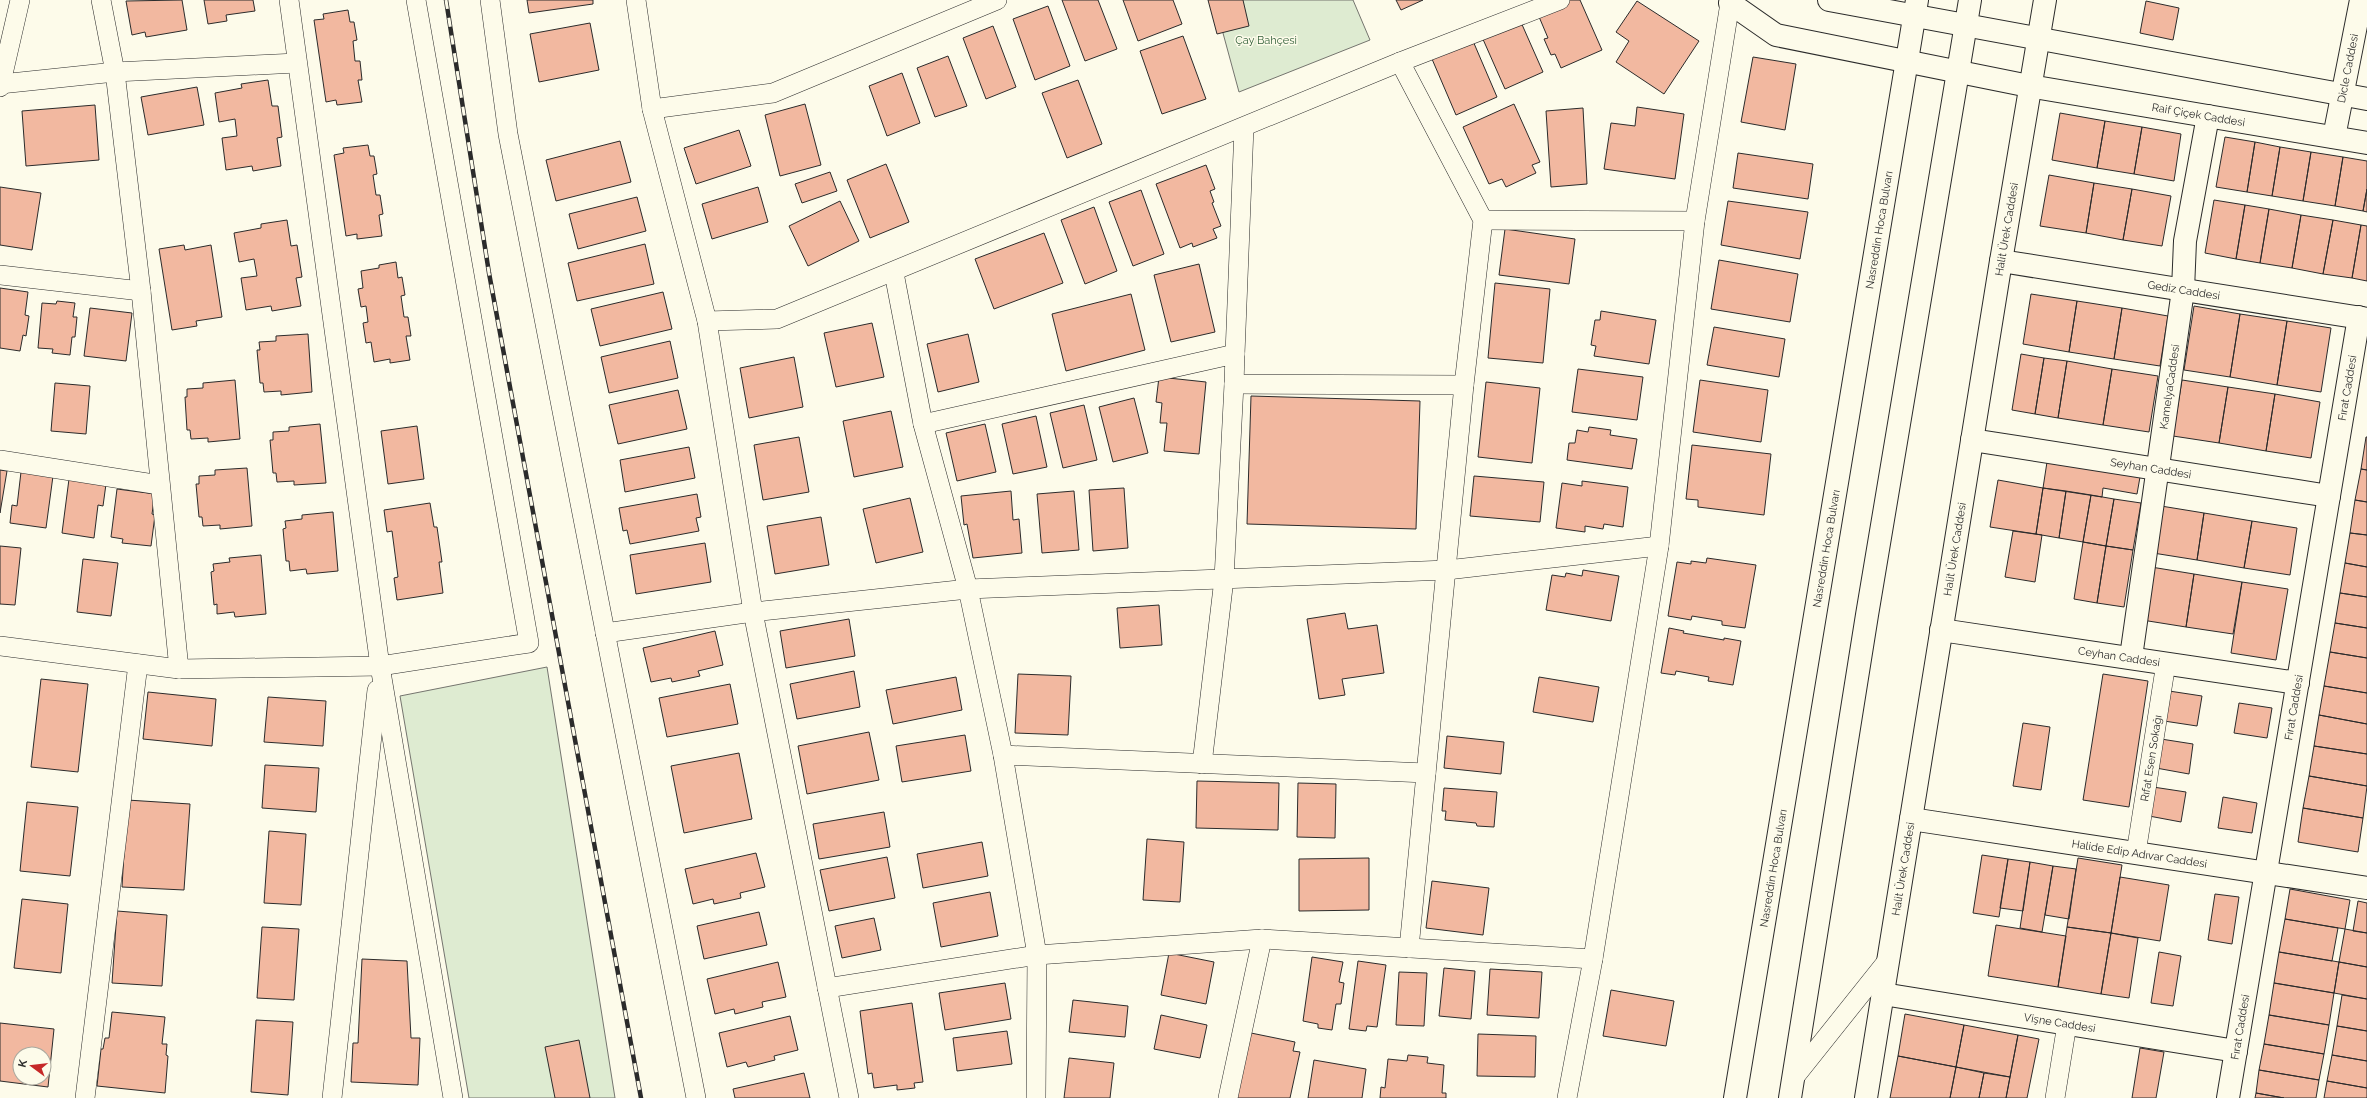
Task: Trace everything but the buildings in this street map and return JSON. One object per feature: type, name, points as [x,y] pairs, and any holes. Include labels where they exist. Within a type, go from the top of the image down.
[{"type":"main road","points":[[1829,0],[1916,8],[1966,26],[2367,99]]},
{"type":"main road","points":[[1792,1088],[1867,615],[1970,0]]},
{"type":"main road","name":"Halit Ürek Caddesi","points":[[1866,1098],[2001,261],[2045,0]]},
{"type":"main road","name":"Dicle Caddesi","points":[[2334,137],[2362,0]]},
{"type":"main road","name":"Raif Çiçek Caddesi","points":[[1735,1],[1776,35],[2030,86],[2367,143]]},
{"type":"main road","name":"Nasreddin Hoca Bulvarı","points":[[1735,1098],[1844,451],[1906,62],[1916,8]]},
{"type":"main road","name":"KamelyaCaddesi","points":[[2131,657],[2183,290],[2185,241],[2208,116]]},
{"type":"main road","name":"Gediz Caddesi","points":[[2001,261],[2363,318]]},
{"type":"main road","name":"Fırat Caddesi","points":[[2228,1098],[2329,496],[2363,318]]},
{"type":"main road","name":"Seyhan Caddesi","points":[[1972,440],[2329,496]]},
{"type":"main road","name":"Ceyhan Caddesi","points":[[1942,630],[2298,683]]},
{"type":"main road","name":"Halide Edip Adıvar Caddesi","points":[[1911,818],[2367,888]]},
{"type":"main road","name":"Vişne Caddesi","points":[[1883,994],[2236,1051]]},
{"type":"street","points":[[20,0],[0,85],[115,72],[297,63]]},
{"type":"street","points":[[101,0],[115,72],[141,292],[179,669]]},
{"type":"street","points":[[289,0],[380,666],[453,1098]]},
{"type":"street","points":[[0,646],[179,669],[380,666],[529,643],[416,0]]},
{"type":"street","points":[[490,0],[508,134],[696,1098]]},
{"type":"street","points":[[636,0],[652,109],[707,320],[753,612],[849,1098]]},
{"type":"street","points":[[652,109],[773,93],[997,0]]},
{"type":"street","points":[[707,320],[777,319],[894,273],[1400,62],[1560,0]]},
{"type":"street","points":[[1567,1098],[1593,959],[1659,546],[1695,221],[1735,1]]},
{"type":"street","points":[[1400,62],[1483,220],[1464,385],[1409,948]]},
{"type":"street","points":[[1202,764],[1224,579],[1234,384],[1244,127]]},
{"type":"street","points":[[1483,220],[1695,221]]},
{"type":"street","points":[[894,273],[923,424],[968,589],[1003,755],[1037,955],[1036,1098]]},
{"type":"street","points":[[0,275],[141,292]]},
{"type":"street","points":[[923,424],[1235,354]]},
{"type":"street","points":[[1234,384],[1464,385]]},
{"type":"street","points":[[0,460],[160,485]]},
{"type":"street","points":[[605,633],[753,612],[968,589],[1447,570],[1659,546]]},
{"type":"street","name":"Rıfat Esen Sokağı","points":[[2136,853],[2166,663]]},
{"type":"street","points":[[85,1098],[138,664]]},
{"type":"street","points":[[332,1098],[380,666]]},
{"type":"street","points":[[1003,755],[1426,773]]},
{"type":"street","points":[[827,988],[1037,955],[1262,938],[1593,959]]},
{"type":"street","points":[[1228,1098],[1262,938]]},
{"type":"street","points":[[1792,1088],[1888,960]]},
{"type":"street","points":[[2055,1098],[2067,1024]]},
{"type":"green space","name":"Çay Bahçesi","points":[[1214,0],[1353,0],[1370,40],[1239,92]]},
{"type":"green space","points":[[547,667],[615,1098],[469,1098],[400,696]]},
{"type":"railway","points":[[446,0],[489,273],[641,1098]]}]
